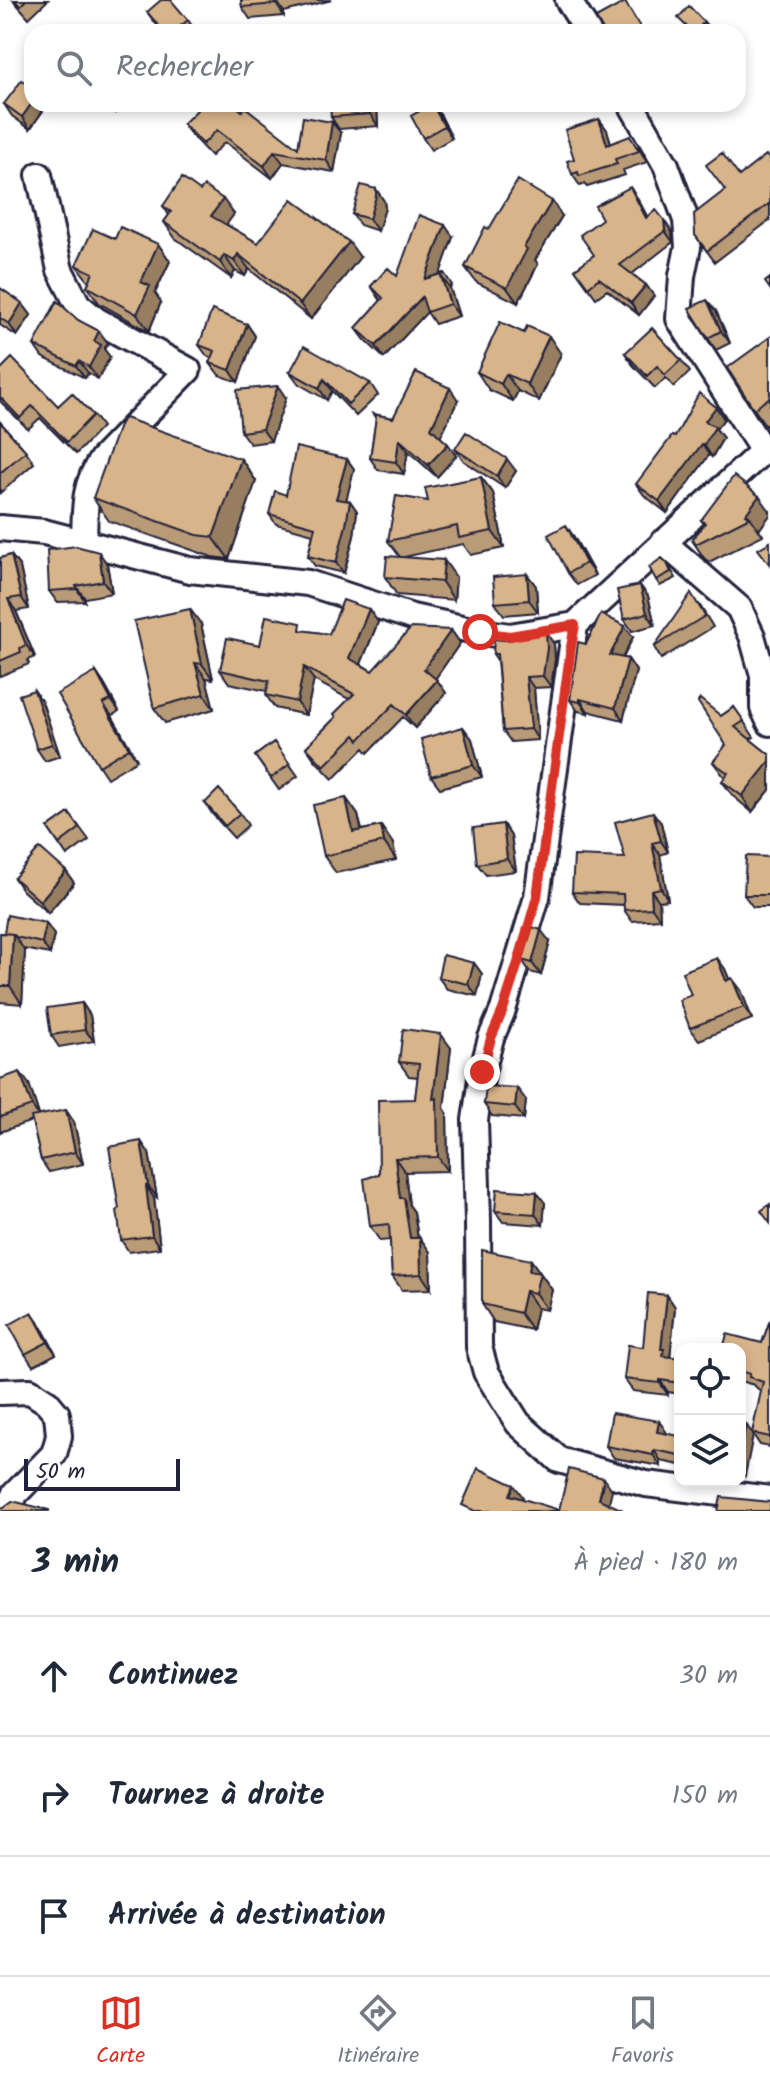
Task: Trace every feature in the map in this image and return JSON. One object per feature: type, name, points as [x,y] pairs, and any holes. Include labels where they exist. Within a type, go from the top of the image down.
[{"type":"street","points":[[568,0],[583,24]]},
{"type":"street","points":[[0,528],[44,532],[190,570],[308,583],[412,617],[480,632],[510,636],[575,625],[766,449],[679,319],[688,247],[686,220],[666,165],[636,112]]},
{"type":"street","points":[[39,175],[60,270],[78,305],[96,320],[188,370],[92,473],[85,497],[84,541]]},
{"type":"street","points":[[663,542],[739,608],[752,636],[763,675],[763,708],[770,723]]},
{"type":"street","points":[[575,625],[537,897],[503,1010],[491,1038],[476,1108],[479,1347],[486,1372],[518,1423],[559,1460],[646,1484],[770,1499]]},
{"type":"street","points":[[0,1392],[30,1391],[47,1402],[57,1414],[59,1436],[54,1454],[14,1495],[11,1511]]},
{"type":"building","points":[[161,0],[171,0],[188,20],[183,24],[157,24],[147,12]]},
{"type":"building","points":[[241,0],[276,0],[276,4],[242,7]]},
{"type":"building","points":[[625,2],[638,24],[599,24],[596,18]]},
{"type":"building","points":[[689,6],[704,22],[684,24],[678,18]]},
{"type":"building","points":[[22,80],[24,82],[26,112],[22,117],[4,104]]},
{"type":"building","points":[[195,112],[251,112],[298,148],[303,117],[332,122],[326,160],[274,151],[264,166],[217,130],[203,144],[183,124]]},
{"type":"building","points":[[331,112],[370,112],[370,114],[331,117]]},
{"type":"building","points":[[418,112],[436,112],[444,126],[423,138],[411,116]]},
{"type":"building","points":[[599,119],[607,145],[630,136],[639,151],[615,159],[617,164],[579,176],[578,172],[572,174],[567,161],[574,159],[565,130]]},
{"type":"building","points":[[722,153],[739,176],[766,155],[770,160],[770,203],[707,251],[695,235],[694,214],[725,190],[706,165]]},
{"type":"building","points":[[182,178],[200,191],[204,186],[223,199],[211,216],[258,243],[292,199],[349,242],[300,304],[238,254],[234,261],[224,255],[220,262],[164,222],[171,212],[163,206]]},
{"type":"building","points":[[518,180],[552,201],[524,247],[527,249],[507,288],[465,267],[485,227],[489,229]]},
{"type":"building","points":[[361,185],[376,189],[369,219],[352,214]]},
{"type":"building","points":[[630,187],[646,218],[656,210],[664,220],[665,231],[620,265],[646,285],[631,303],[599,278],[588,287],[575,269],[594,255],[580,235],[602,219],[595,206]]},
{"type":"building","points":[[419,215],[445,225],[425,279],[444,273],[441,276],[450,304],[427,312],[422,297],[376,346],[356,328],[383,298],[371,286],[388,268],[397,276]]},
{"type":"building","points":[[120,227],[158,244],[141,282],[150,286],[137,314],[87,286],[93,273],[76,265],[93,229],[115,239]]},
{"type":"building","points":[[0,288],[22,303],[9,324],[0,318]]},
{"type":"building","points":[[707,300],[721,331],[708,338],[689,308]]},
{"type":"building","points":[[57,301],[78,320],[99,331],[94,341],[101,345],[89,367],[79,361],[76,366],[34,345]]},
{"type":"building","points":[[212,310],[247,324],[230,370],[210,363],[215,351],[199,345]]},
{"type":"building","points":[[500,322],[524,333],[527,326],[549,336],[527,384],[506,374],[501,384],[477,372]]},
{"type":"building","points":[[652,328],[681,360],[665,375],[657,366],[647,376],[625,353]]},
{"type":"building","points":[[770,337],[770,397],[754,409],[727,368]]},
{"type":"building","points":[[304,346],[370,383],[348,404],[324,379],[319,388],[290,372]]},
{"type":"building","points":[[12,358],[58,406],[72,393],[93,415],[67,442],[32,406],[20,418],[0,397],[0,370]]},
{"type":"building","points":[[416,372],[450,388],[431,428],[448,444],[428,465],[399,439],[396,462],[370,458],[376,417],[373,414],[393,418]]},
{"type":"building","points":[[278,386],[262,429],[241,432],[237,390]]},
{"type":"building","points":[[699,393],[716,407],[705,421],[715,427],[659,501],[636,484],[672,436],[675,437]]},
{"type":"building","points":[[125,418],[241,459],[213,537],[197,535],[93,498],[120,423]]},
{"type":"building","points":[[0,422],[26,451],[0,473]]},
{"type":"building","points":[[466,432],[507,459],[497,476],[455,449]]},
{"type":"building","points":[[296,447],[347,459],[336,499],[350,501],[336,563],[308,556],[315,527],[269,514],[275,491],[286,495]]},
{"type":"building","points":[[734,476],[759,496],[746,514],[750,517],[696,544],[692,540],[705,523],[701,520]]},
{"type":"building","points":[[481,477],[492,531],[459,538],[457,526],[388,541],[396,496],[428,501],[425,488]]},
{"type":"building","points":[[566,525],[586,563],[568,573],[548,535]]},
{"type":"building","points":[[770,542],[770,565],[758,549]]},
{"type":"building","points":[[76,546],[99,552],[103,581],[76,586],[77,589],[49,591],[47,550]]},
{"type":"building","points":[[11,555],[21,597],[8,599],[26,645],[20,648],[21,652],[0,661],[0,558]]},
{"type":"building","points":[[387,556],[444,560],[442,582],[385,577]]},
{"type":"building","points":[[662,558],[671,572],[656,580],[649,567]]},
{"type":"building","points":[[527,574],[529,600],[495,603],[493,577]]},
{"type":"building","points":[[640,585],[647,613],[624,619],[617,590]]},
{"type":"building","points":[[691,593],[705,616],[654,647]]},
{"type":"building","points":[[343,600],[369,609],[349,658],[372,671],[411,628],[451,630],[424,669],[437,680],[406,715],[394,704],[359,740],[355,735],[324,766],[306,747],[354,694],[304,667],[297,702],[266,695],[269,681],[220,670],[227,638],[260,645],[266,616],[301,623],[300,630],[329,634]]},
{"type":"building","points":[[190,609],[202,664],[195,663],[204,694],[154,708],[134,621]]},
{"type":"building","points":[[601,614],[625,626],[610,655],[628,659],[615,708],[580,699],[580,702],[570,700],[578,642],[586,644]]},
{"type":"building","points":[[546,632],[543,676],[526,677],[531,729],[503,731],[497,654],[493,654],[494,639]]},
{"type":"building","points":[[96,672],[111,700],[103,704],[129,748],[99,766],[57,694]]},
{"type":"building","points":[[34,690],[52,744],[37,749],[19,695]]},
{"type":"building","points":[[700,699],[721,716],[734,707],[744,721],[735,727],[770,755],[770,761],[742,796],[722,781],[728,773],[713,762],[726,745],[698,702]]},
{"type":"building","points":[[463,727],[473,765],[431,776],[421,739]]},
{"type":"building","points":[[274,742],[290,764],[271,778],[255,756]]},
{"type":"building","points":[[219,789],[240,813],[225,826],[205,803]]},
{"type":"building","points":[[346,798],[353,832],[381,826],[384,842],[324,856],[313,805]]},
{"type":"building","points":[[653,812],[661,841],[652,843],[661,888],[651,890],[652,908],[624,910],[623,894],[572,892],[574,856],[625,858],[615,822]]},
{"type":"building","points":[[69,813],[80,828],[59,844],[48,828]]},
{"type":"building","points":[[503,824],[507,859],[477,864],[473,828]]},
{"type":"building","points":[[40,848],[66,871],[40,901],[14,878]]},
{"type":"building","points":[[746,856],[770,857],[770,895],[744,895]]},
{"type":"building","points":[[7,915],[46,923],[42,943],[4,933]]},
{"type":"building","points":[[532,927],[541,930],[532,963],[522,960]]},
{"type":"building","points":[[0,933],[13,934],[10,986],[0,986]]},
{"type":"building","points":[[443,955],[474,963],[468,984],[438,977]]},
{"type":"building","points":[[717,958],[726,981],[732,978],[744,1007],[690,1028],[679,1000],[691,995],[682,972]]},
{"type":"building","points":[[82,1003],[85,1030],[51,1035],[47,1008]]},
{"type":"building","points":[[403,1029],[441,1034],[433,1099],[437,1098],[438,1157],[395,1158],[400,1198],[404,1198],[410,1238],[420,1238],[421,1274],[392,1276],[389,1224],[370,1226],[364,1179],[379,1174],[378,1100],[415,1099],[419,1064],[399,1062]]},
{"type":"building","points":[[20,1072],[32,1106],[0,1117],[0,1079]]},
{"type":"building","points":[[486,1086],[517,1088],[515,1107],[484,1104]]},
{"type":"building","points":[[66,1110],[75,1152],[41,1160],[31,1117]]},
{"type":"building","points":[[141,1141],[152,1236],[121,1240],[109,1147]]},
{"type":"building","points":[[497,1189],[537,1192],[535,1214],[495,1211]]},
{"type":"building","points":[[770,1204],[770,1223],[761,1211]]},
{"type":"building","points":[[482,1250],[531,1260],[529,1271],[540,1273],[535,1293],[525,1291],[520,1313],[482,1304]]},
{"type":"building","points":[[648,1293],[667,1295],[661,1349],[664,1349],[663,1356],[674,1357],[674,1382],[624,1379],[628,1345],[643,1347]]},
{"type":"building","points":[[32,1312],[48,1342],[25,1354],[9,1325]]},
{"type":"building","points":[[770,1320],[770,1437],[752,1433],[763,1382],[746,1373],[746,1343],[725,1343],[727,1334],[762,1343]]},
{"type":"building","points":[[612,1413],[659,1421],[657,1432],[674,1435],[674,1454],[654,1450],[653,1455],[606,1446]]},
{"type":"building","points":[[478,1468],[514,1485],[510,1495],[559,1510],[569,1469],[604,1478],[599,1499],[625,1511],[475,1511],[462,1505]]},
{"type":"building","points":[[721,1497],[770,1502],[770,1511],[718,1511]]},
{"type":"building","points":[[12,1501],[49,1510],[49,1511],[0,1511]]},
{"type":"route","points":[[480,632],[510,636],[575,625],[537,897],[482,1072]]}]
